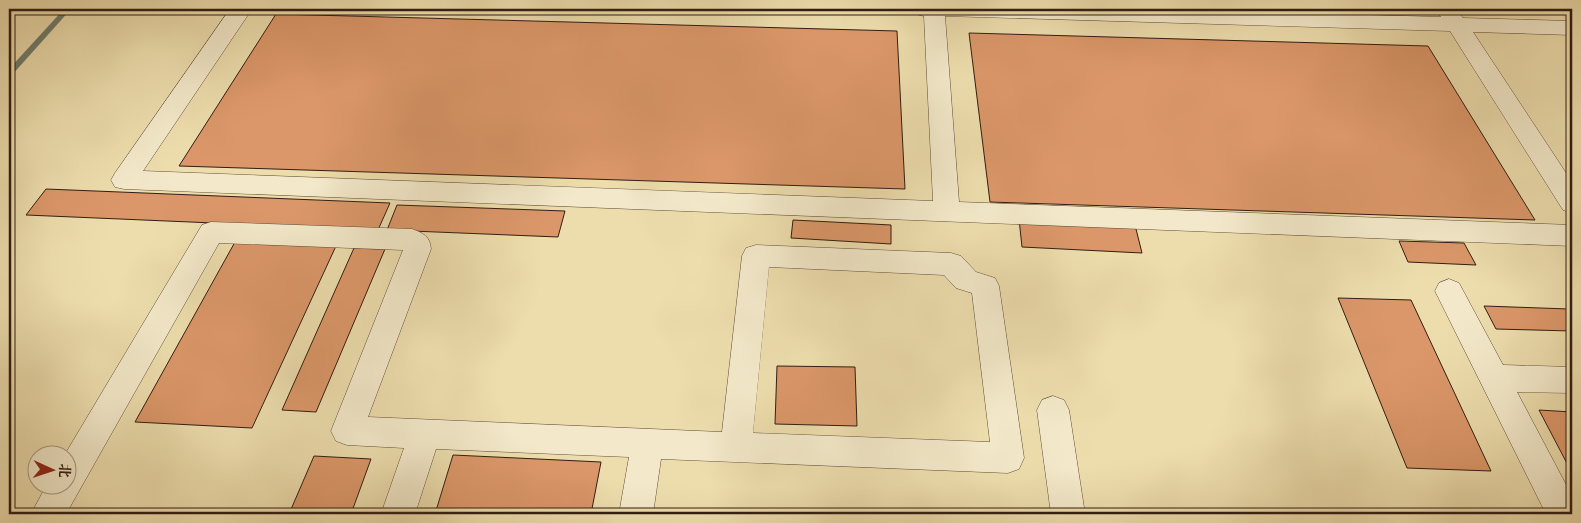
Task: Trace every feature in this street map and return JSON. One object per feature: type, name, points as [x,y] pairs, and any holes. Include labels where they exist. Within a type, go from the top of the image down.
[{"type":"lane","points":[[241,9],[124,180],[1572,236]]},
{"type":"lane","points":[[924,9],[1451,17],[1572,28]]},
{"type":"lane","points":[[934,9],[947,211]]},
{"type":"lane","points":[[1451,17],[1572,203]]},
{"type":"lane","points":[[78,463],[211,232],[412,240],[417,243],[417,249],[347,432],[647,442],[736,446],[1008,458],[985,286],[966,280],[952,264],[756,256],[736,446]]},
{"type":"lane","points":[[1449,291],[1564,514]]},
{"type":"lane","points":[[1494,378],[1572,380]]},
{"type":"lane","points":[[1053,410],[1068,514]]},
{"type":"lane","points":[[398,514],[425,434]]},
{"type":"lane","points":[[636,514],[647,442]]},
{"type":"lane","points":[[48,514],[58,496]]},
{"type":"building","points":[[276,14],[897,31],[905,189],[179,166]]},
{"type":"building","points":[[969,33],[1428,46],[1535,220],[990,202]]},
{"type":"building","points":[[46,189],[390,203],[378,230],[26,215]]},
{"type":"building","points":[[397,205],[565,211],[558,237],[387,230]]},
{"type":"building","points":[[1019,219],[1135,225],[1142,253],[1022,247]]},
{"type":"building","points":[[793,220],[891,225],[891,244],[791,238]]},
{"type":"building","points":[[1399,241],[1464,243],[1476,265],[1408,262]]},
{"type":"building","points":[[235,242],[336,246],[252,428],[135,422]]},
{"type":"building","points":[[354,248],[385,249],[316,412],[282,410]]},
{"type":"building","points":[[1338,298],[1411,300],[1491,471],[1407,468]]},
{"type":"building","points":[[1484,306],[1569,309],[1572,314],[1572,331],[1496,329]]},
{"type":"building","points":[[777,366],[855,367],[857,426],[775,424]]},
{"type":"building","points":[[1539,410],[1572,412],[1572,473]]},
{"type":"building","points":[[453,455],[601,462],[591,514],[435,514]]},
{"type":"building","points":[[314,456],[371,459],[351,514],[289,514]]},
{"type":"waterway","points":[[9,73],[68,9]]}]
